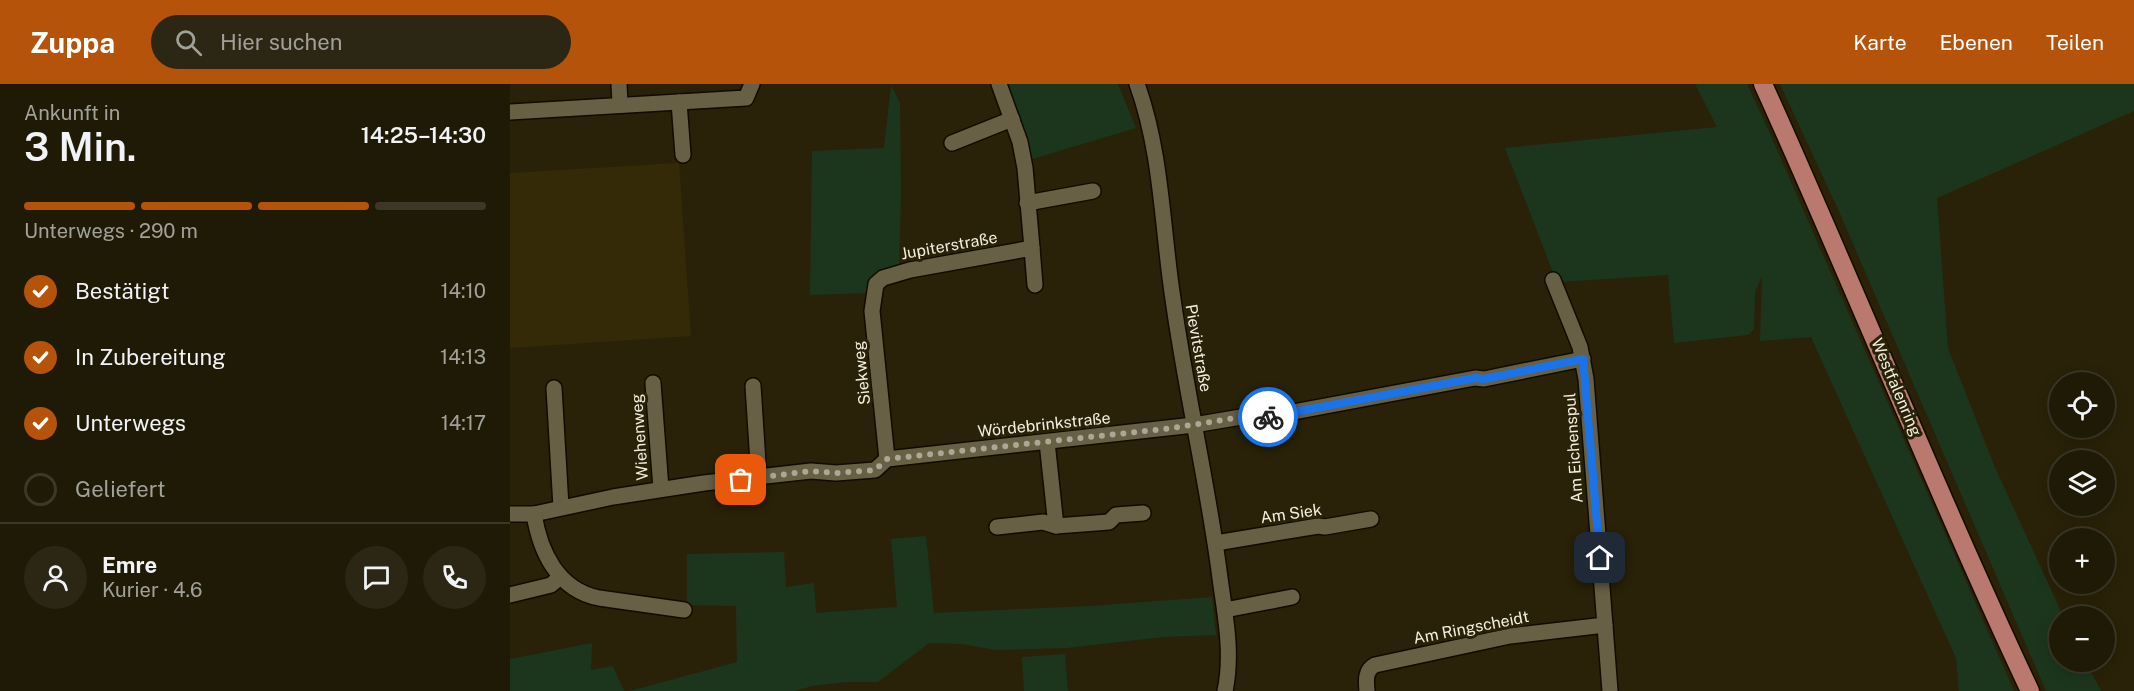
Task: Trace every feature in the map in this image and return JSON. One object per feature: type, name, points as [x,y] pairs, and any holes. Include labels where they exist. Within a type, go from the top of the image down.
[{"type":"main road","name":"Westfalenring","points":[[1763,84],[1998,623],[2030,691]]},
{"type":"street","points":[[619,84],[620,104]]},
{"type":"street","points":[[510,112],[746,98],[752,84]]},
{"type":"street","points":[[999,84],[1020,142],[1025,168],[1035,285]]},
{"type":"street","name":"Pievitstraße","points":[[1137,84],[1144,104],[1163,207],[1172,298],[1216,543],[1229,657],[1225,691]]},
{"type":"street","points":[[680,102],[682,155]]},
{"type":"street","points":[[952,143],[1012,119]]},
{"type":"street","points":[[1027,203],[1093,191]]},
{"type":"street","name":"Jupiterstraße","points":[[876,284],[883,278],[910,270],[1032,249]]},
{"type":"street","name":"Am Eichenspul","points":[[1553,280],[1583,359],[1610,691]]},
{"type":"street","name":"Siekweg","points":[[876,284],[872,311],[887,459]]},
{"type":"street","name":"Wördebrinkstraße","points":[[510,514],[534,514],[662,489],[811,471],[836,473],[875,470],[887,459],[1194,425],[1247,416],[1262,418],[1583,359]]},
{"type":"street","name":"Wiehenweg","points":[[653,383],[662,489]]},
{"type":"street","points":[[753,386],[759,478]]},
{"type":"street","points":[[554,388],[561,507]]},
{"type":"street","points":[[1047,442],[1056,526]]},
{"type":"street","points":[[997,526],[1043,522],[1056,526],[1109,522],[1116,516],[1143,513]]},
{"type":"street","points":[[534,514],[541,543],[549,561],[560,577],[572,587],[589,596],[684,610]]},
{"type":"street","name":"Am Siek","points":[[1216,543],[1371,519]]},
{"type":"street","points":[[510,596],[551,585],[560,577]]},
{"type":"street","points":[[1225,610],[1292,597]]},
{"type":"street","name":"Am Ringscheidt","points":[[1367,691],[1368,673],[1370,667],[1375,665],[1510,636],[1605,625]]},
{"type":"shaded area","points":[[679,163],[691,336],[510,348],[510,173]]},
{"type":"green space","points":[[1008,84],[1118,84],[1136,128],[1032,159]]},
{"type":"green space","points":[[1695,84],[1747,84],[2014,691],[1959,691],[1956,658],[1811,337],[1760,341],[1762,276],[1755,292],[1754,329],[1748,335],[1674,343],[1668,275],[1559,282],[1554,275],[1505,148],[1717,127]]},
{"type":"green space","points":[[1780,84],[2134,84],[2134,111],[1937,198],[1948,348],[1994,465],[2049,585],[2049,594],[2053,594],[2058,606],[2049,606],[2049,672],[2091,672],[2101,691],[2046,691],[1838,209]]},
{"type":"green space","points":[[891,85],[900,103],[899,267],[870,278],[869,293],[810,295],[812,151],[884,148]]},
{"type":"green space","points":[[926,536],[934,613],[1090,606],[1212,597],[1216,635],[1163,637],[1067,648],[996,650],[962,644],[929,643],[878,682],[847,682],[812,686],[795,691],[630,691],[737,662],[736,606],[687,605],[687,554],[784,552],[786,587],[814,583],[816,613],[897,607],[891,539]]},
{"type":"green space","points":[[592,643],[591,670],[613,666],[624,691],[510,691],[510,659]]},
{"type":"green space","points":[[1065,654],[1068,691],[1024,691],[1022,657]]},
{"type":"way so far","points":[[741,480],[811,471],[836,473],[875,470],[887,459],[1173,428],[1247,416],[1268,417]]},
{"type":"route","points":[[1268,417],[1583,359],[1600,558]]}]
